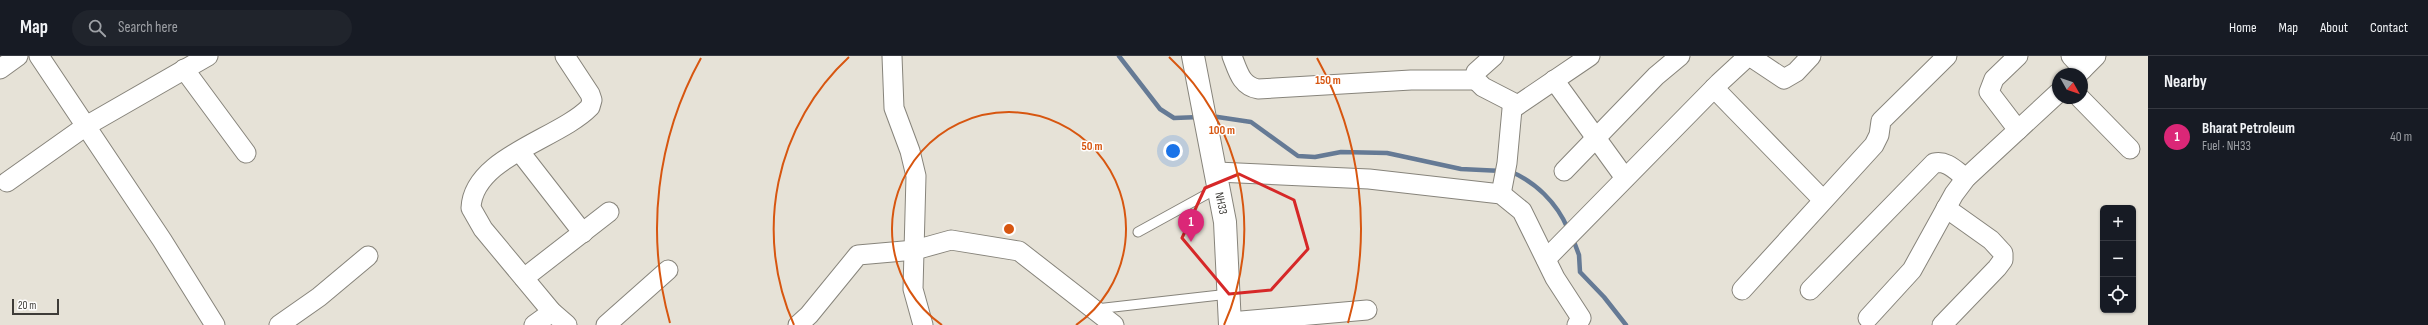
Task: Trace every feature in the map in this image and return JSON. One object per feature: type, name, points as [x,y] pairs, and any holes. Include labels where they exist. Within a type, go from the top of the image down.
[{"type":"main road","name":"NH33","points":[[1193,56],[1218,179],[1228,249],[1230,323]]},
{"type":"street","points":[[0,69],[18,56]]},
{"type":"street","points":[[39,56],[215,325]]},
{"type":"street","points":[[7,182],[86,126],[208,56]]},
{"type":"street","points":[[565,56],[590,94],[592,104],[586,111],[487,173],[474,190],[470,208],[483,229],[552,312],[567,325]]},
{"type":"street","points":[[892,56],[894,108],[910,151],[916,176],[913,288],[923,325]]},
{"type":"street","points":[[1232,56],[1240,76],[1245,83],[1258,89],[1411,80],[1476,80],[1483,87],[1516,104]]},
{"type":"street","points":[[1476,80],[1476,72],[1494,56]]},
{"type":"street","points":[[1502,189],[1507,163],[1510,114],[1516,104],[1590,56]]},
{"type":"street","points":[[1564,171],[1656,76],[1680,56]]},
{"type":"street","points":[[1546,259],[1714,88],[1745,59],[1751,57],[1756,58],[1779,78],[1784,79],[1796,72],[1811,56]]},
{"type":"street","points":[[1742,290],[1874,145],[1879,135],[1881,121],[1947,56]]},
{"type":"street","points":[[2018,56],[1994,79],[1989,92],[2018,130]]},
{"type":"street","points":[[184,70],[246,153]]},
{"type":"street","points":[[1554,80],[1625,178]]},
{"type":"street","points":[[1714,88],[1823,200]]},
{"type":"street","points":[[1868,318],[1912,270],[1946,208],[1966,178],[2052,99]]},
{"type":"street","points":[[2086,104],[2130,149]]},
{"type":"street","points":[[520,152],[582,233]]},
{"type":"street","points":[[1810,290],[1934,163],[1940,162],[1947,164],[1966,178]]},
{"type":"street","points":[[1218,179],[1369,179],[1502,189],[1522,211],[1564,293],[1578,310],[1581,318],[1577,325]]},
{"type":"street","points":[[1942,325],[2003,260],[2003,253],[1991,240],[1946,208]]},
{"type":"street","points":[[524,278],[609,212]]},
{"type":"street","points":[[798,325],[809,315],[858,255],[915,250],[951,240],[1019,251],[1114,325]]},
{"type":"street","points":[[279,325],[319,296],[368,256]]},
{"type":"street","points":[[606,325],[668,270]]},
{"type":"street","points":[[1230,323],[1367,310]]},
{"type":"street","points":[[534,325],[552,312]]},
{"type":"lane","points":[[1138,232],[1218,179]]},
{"type":"lane","points":[[1094,309],[1230,294]]},
{"type":"highlighted area","points":[[1239,174],[1294,200],[1308,249],[1271,290],[1229,294],[1182,238],[1205,188]]},
{"type":"waterway","points":[[1119,56],[1160,109],[1174,118],[1200,117]]},
{"type":"waterway","points":[[1211,116],[1251,122],[1298,156],[1315,157],[1341,152],[1387,153],[1461,169],[1502,171]]},
{"type":"waterway","points":[[1509,171],[1519,175],[1544,194],[1558,210],[1568,229]]},
{"type":"waterway","points":[[1573,239],[1579,255],[1580,272],[1604,297],[1626,325]]},
{"type":"place","name":"Bharat Petroleum","points":[[1191,242]]}]
